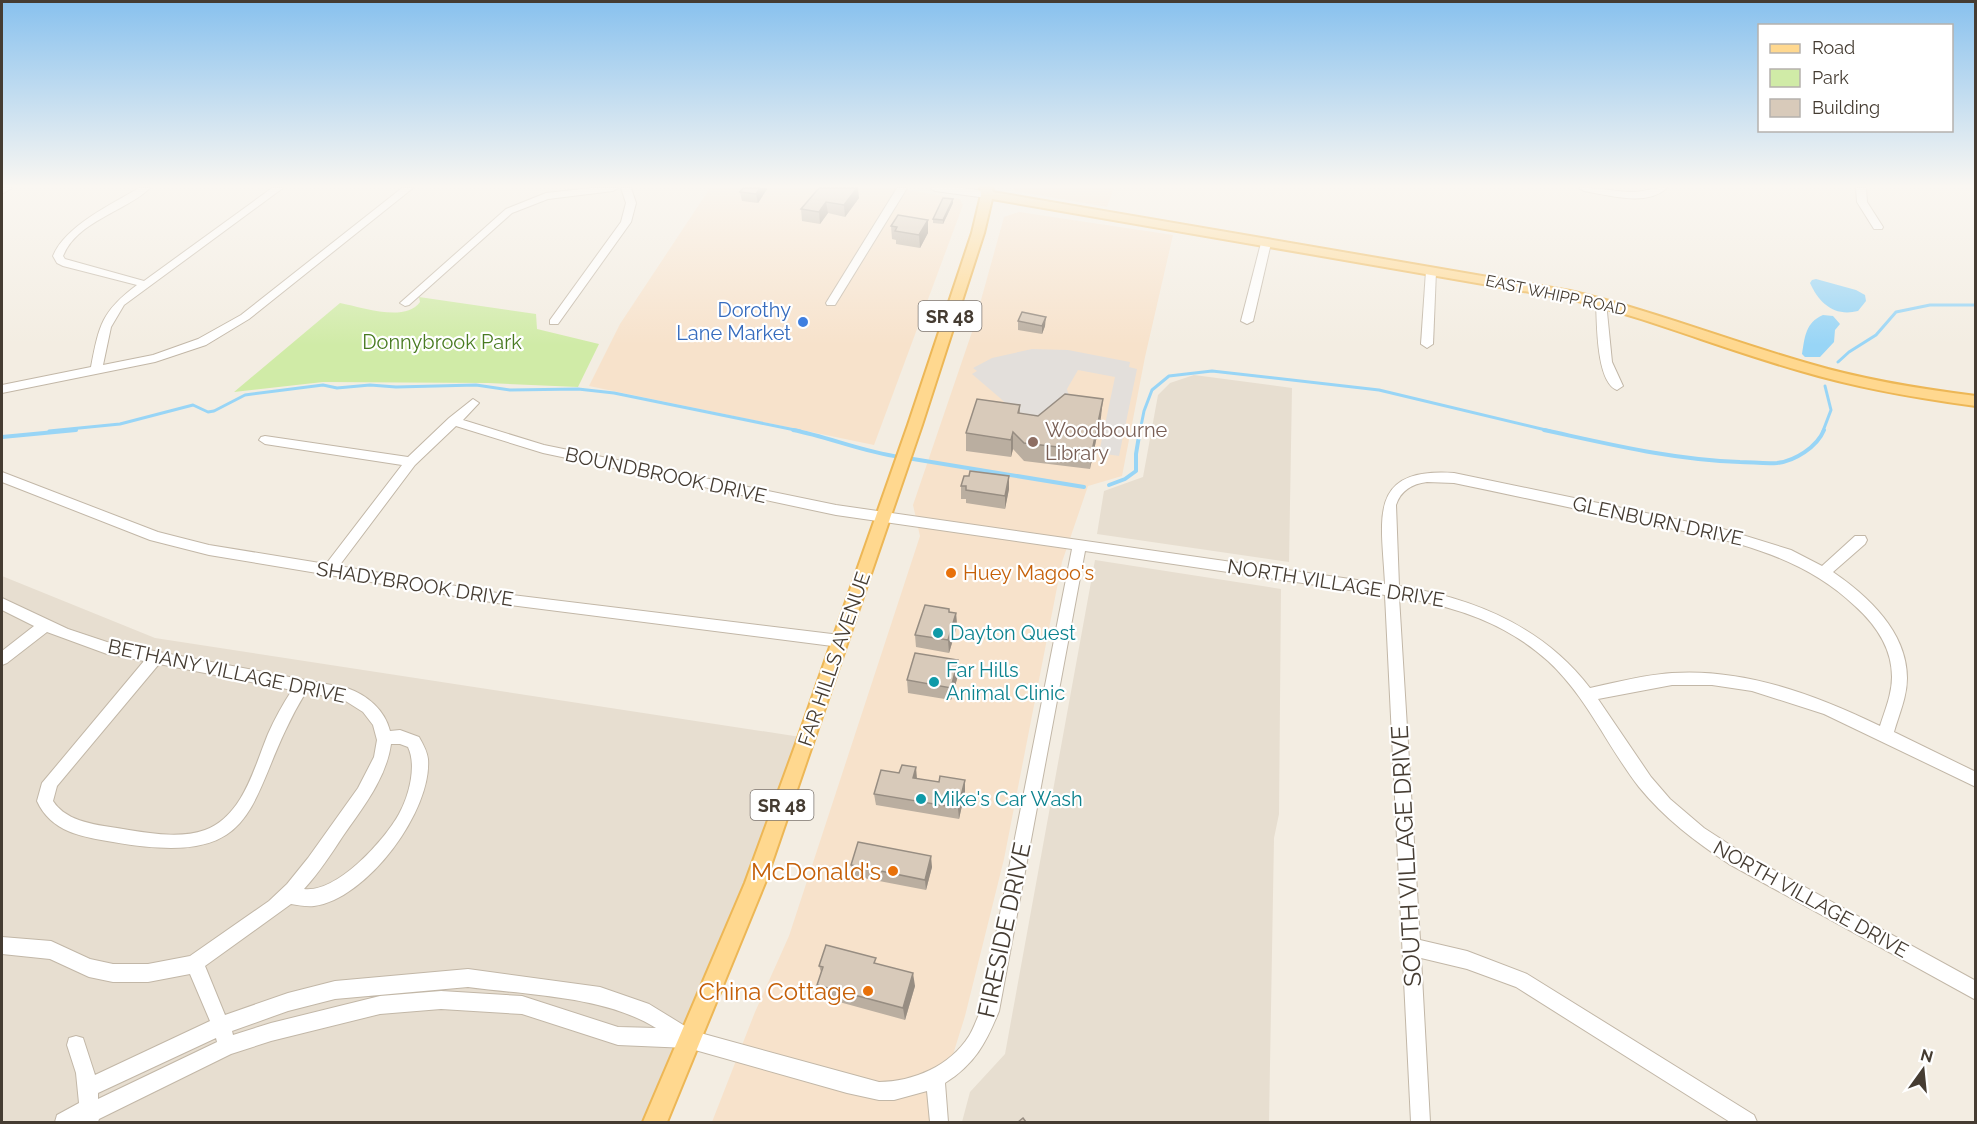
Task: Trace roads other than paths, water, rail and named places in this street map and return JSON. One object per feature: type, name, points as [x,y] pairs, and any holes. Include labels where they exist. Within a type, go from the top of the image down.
[{"type":"main road","name":"FAR HILLS AVENUE","points":[[655,1122],[755,883],[903,458],[976,240]]},
{"type":"main road","name":"EAST WHIPP ROAD","points":[[1252,240],[1550,291],[1600,302],[1661,319],[1824,373],[1906,391],[1976,401]]},
{"type":"street","points":[[66,240],[60,247],[58,256],[61,261],[145,284]]},
{"type":"street","points":[[96,371],[108,318],[120,303],[205,240]]},
{"type":"street","points":[[2,389],[96,371],[172,353],[202,342],[232,326],[341,240]]},
{"type":"street","points":[[405,303],[476,240]]},
{"type":"street","points":[[554,322],[613,240]]},
{"type":"street","points":[[831,303],[870,240]]},
{"type":"street","points":[[1247,321],[1266,243]]},
{"type":"street","points":[[1426,344],[1431,271]]},
{"type":"street","points":[[1600,302],[1606,362],[1617,386]]},
{"type":"street","points":[[329,570],[411,462],[473,404]]},
{"type":"street","name":"BOUNDBROOK DRIVE","points":[[453,421],[543,449],[836,510],[882,517]]},
{"type":"street","points":[[265,440],[411,462]]},
{"type":"street","name":"GLENBURN DRIVE","points":[[1391,590],[1389,508],[1391,500],[1395,493],[1408,482],[1439,476],[1753,542],[1788,554],[1824,572],[1849,590],[1874,615],[1888,637],[1897,658],[1899,683],[1885,736]]},
{"type":"street","name":"SHADYBROOK DRIVE","points":[[2,477],[154,536],[209,550],[502,599],[840,641]]},
{"type":"street","name":"NORTH VILLAGE DRIVE","points":[[882,517],[1391,590],[1452,602],[1510,626],[1553,657],[1586,695],[1644,781],[1677,816],[1705,839],[1735,858],[1976,991]]},
{"type":"street","points":[[1824,572],[1860,540]]},
{"type":"street","name":"FIRESIDE DRIVE","points":[[689,1039],[879,1091],[894,1091],[917,1086],[935,1078],[959,1061],[975,1043],[990,1011],[1079,546]]},
{"type":"street","name":"SOUTH VILLAGE DRIVE","points":[[1391,590],[1420,1122]]},
{"type":"street","name":"BETHANY VILLAGE DRIVE","points":[[2,604],[45,625],[91,643],[155,658],[347,694],[363,701],[379,717],[385,738]]},
{"type":"street","points":[[2,659],[45,625]]},
{"type":"street","points":[[155,658],[57,774],[46,792],[47,808],[52,814],[87,830],[128,838],[194,840],[215,833],[233,819],[251,793],[276,733],[303,685]]},
{"type":"street","points":[[1586,695],[1673,679],[1729,682],[1760,688],[1804,701],[1885,736],[1976,780]]},
{"type":"street","points":[[2,945],[51,950],[89,968],[113,973],[148,973],[194,964],[266,914],[288,895],[330,841],[375,775],[382,757],[385,738],[400,737],[414,742],[420,758],[416,788],[404,820],[379,853],[357,874],[337,888],[316,898],[288,895]]},
{"type":"street","points":[[1410,947],[1467,960],[1521,980],[1747,1122]]},
{"type":"street","points":[[194,964],[204,982],[228,1046]]},
{"type":"street","points":[[64,1122],[220,1026],[288,1002],[335,990],[468,978],[600,996],[643,1010],[689,1039]]},
{"type":"street","points":[[89,1108],[228,1046],[271,1032],[380,1005],[441,1000],[522,1005],[618,1036],[689,1039]]},
{"type":"street","points":[[76,1045],[84,1064],[89,1108]]},
{"type":"street","points":[[935,1078],[939,1122]]},
{"type":"water","points":[[1816,279],[1856,290],[1865,295],[1866,301],[1858,311],[1842,312],[1828,307],[1818,297],[1810,283]]},
{"type":"water","points":[[1823,315],[1833,316],[1840,324],[1835,330],[1834,342],[1820,357],[1805,357],[1802,354],[1809,326]]},
{"type":"waterway","points":[[1838,362],[1876,335],[1896,312],[1930,305],[1976,305]]},
{"type":"waterway","points":[[1140,431],[1152,390],[1169,376],[1212,371],[1379,390],[1550,431]]},
{"type":"waterway","points":[[49,431],[120,424],[193,405],[208,412],[214,411],[245,395],[323,385],[337,388],[370,385],[396,387],[476,385],[510,390],[578,389],[614,393],[800,431]]},
{"type":"waterway","points":[[1823,431],[1831,410],[1825,386]]},
{"type":"waterway","points":[[2,437],[76,430]]},
{"type":"waterway","points":[[793,430],[900,457]]},
{"type":"waterway","points":[[1109,485],[1125,479],[1136,471],[1140,430]]},
{"type":"waterway","points":[[1544,430],[1666,455],[1715,461],[1768,463],[1784,462],[1798,456],[1811,447],[1824,430]]},
{"type":"waterway","points":[[907,458],[1084,487]]},
{"type":"place","name":"Dorothy Lane Market","points":[[803,322]]},
{"type":"place","name":"Woodbourne Library","points":[[1033,442]]},
{"type":"place","name":"Huey Magoo's","points":[[951,573]]},
{"type":"place","name":"Dayton Quest","points":[[938,633]]},
{"type":"place","name":"Far Hills Animal Clinic","points":[[934,682]]},
{"type":"place","name":"Mike's Car Wash","points":[[921,799]]},
{"type":"place","name":"McDonald's","points":[[893,871]]},
{"type":"place","name":"China Cottage","points":[[868,991]]},
{"type":"park label","name":"Donnybrook Park","points":[[442,342]]}]
